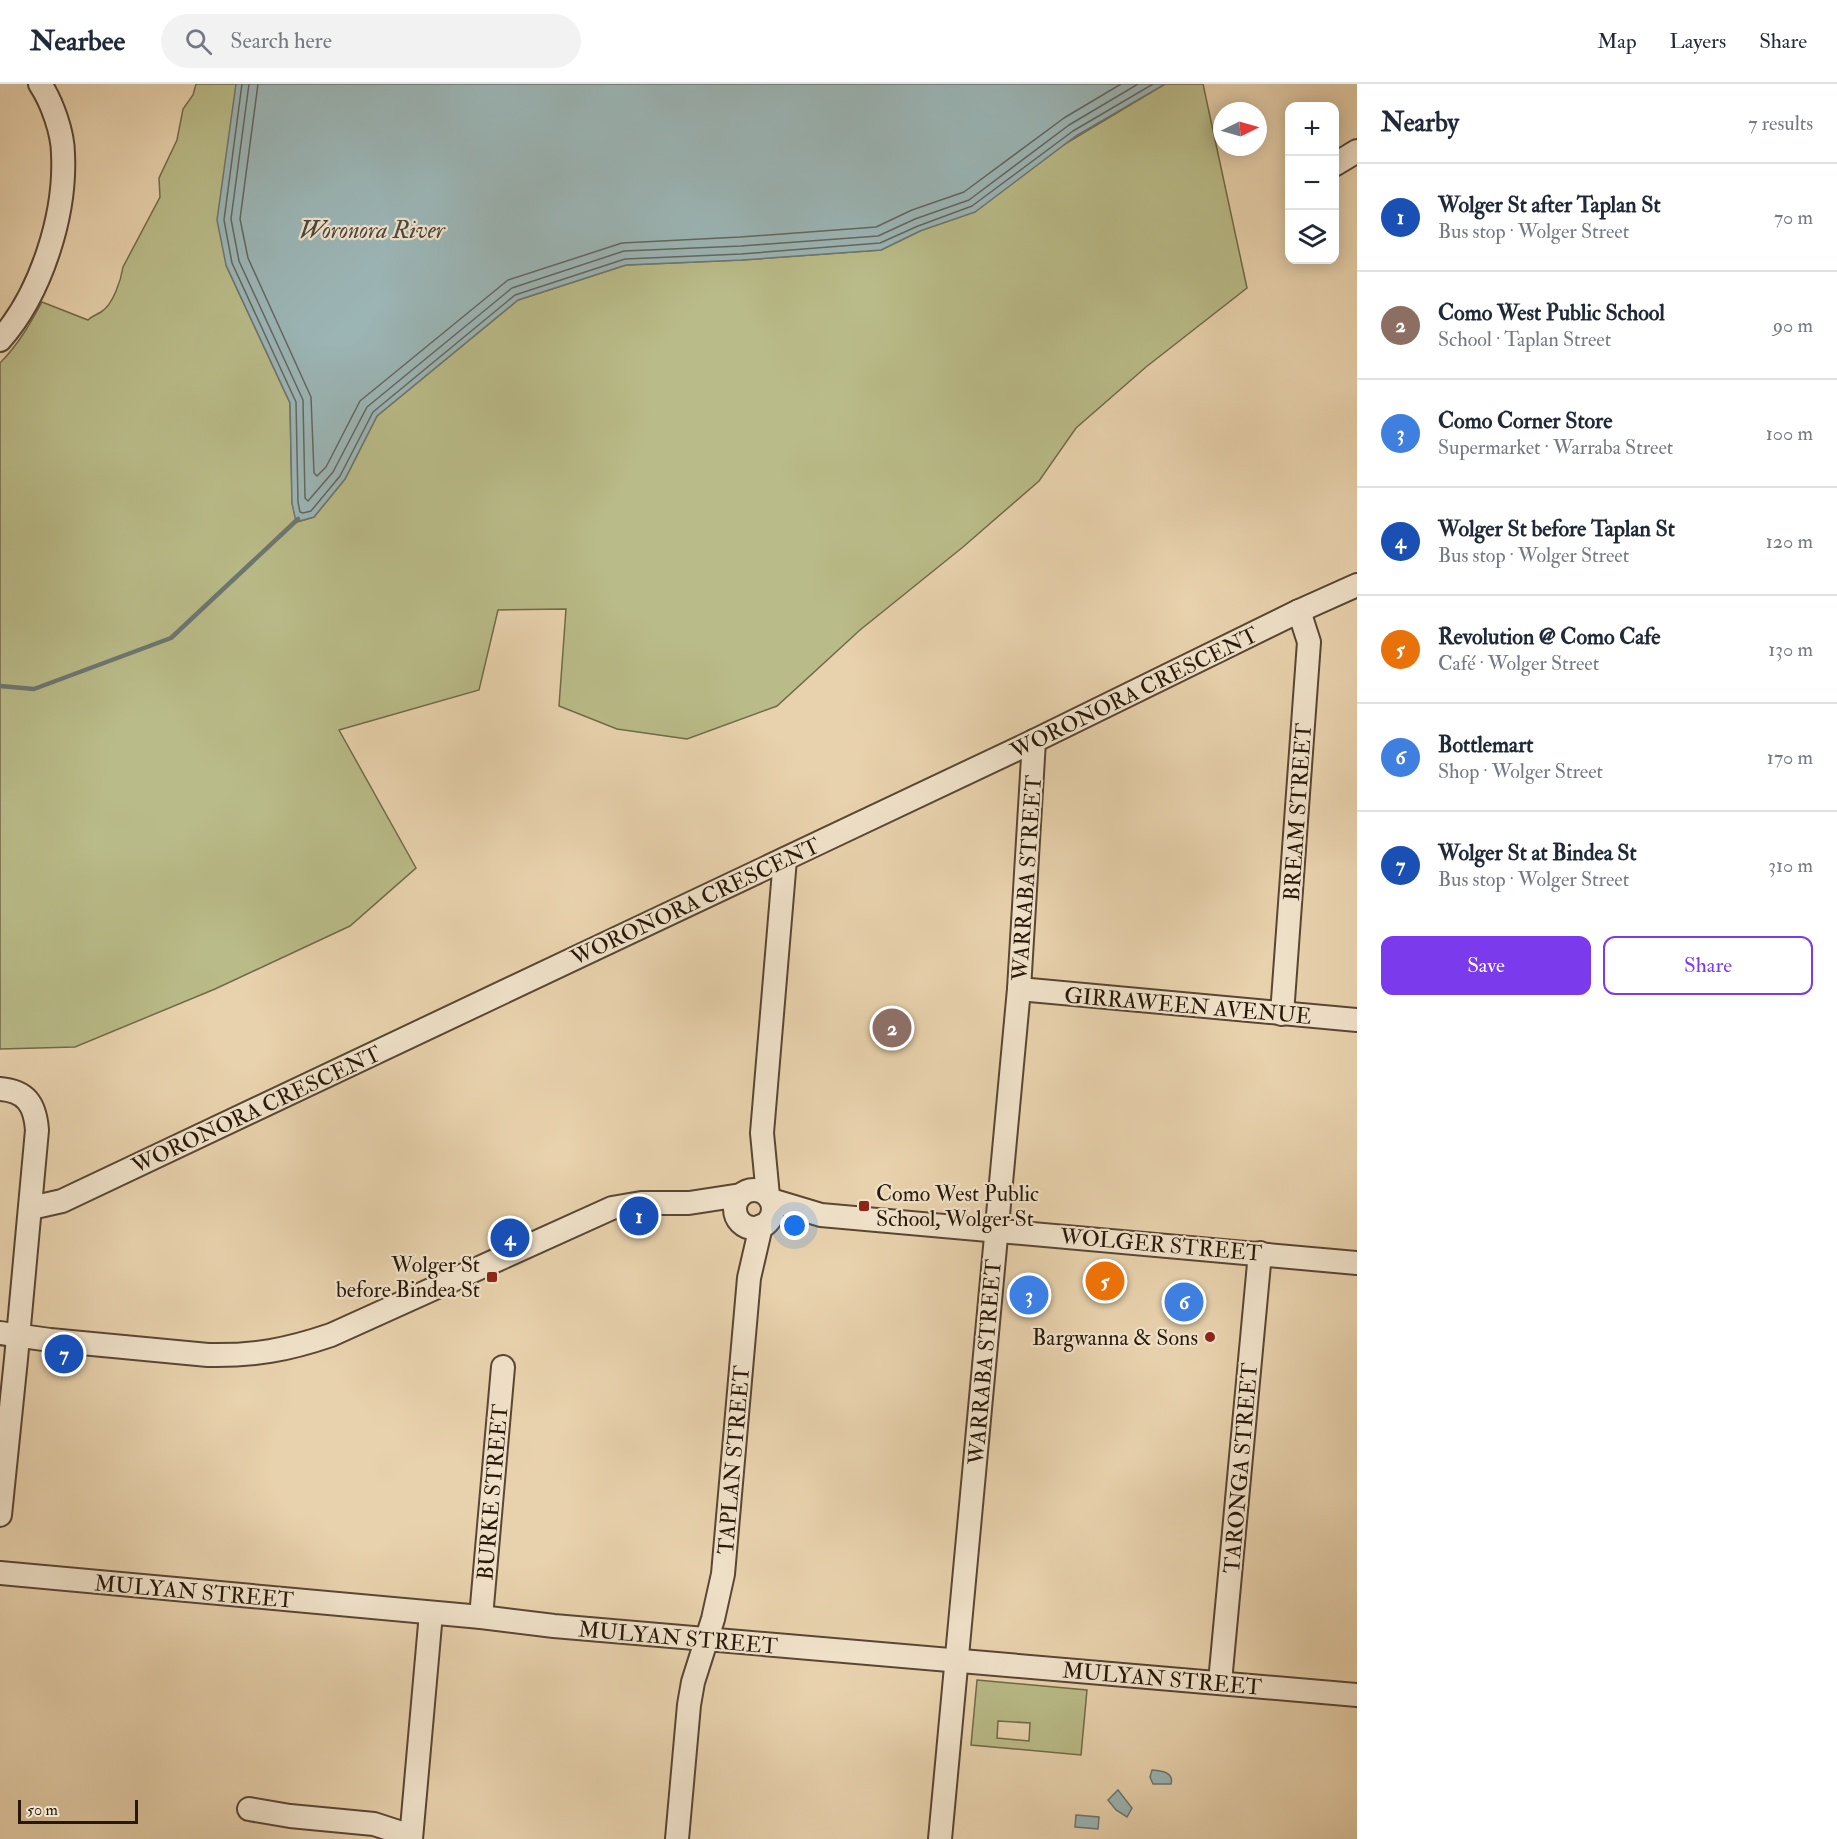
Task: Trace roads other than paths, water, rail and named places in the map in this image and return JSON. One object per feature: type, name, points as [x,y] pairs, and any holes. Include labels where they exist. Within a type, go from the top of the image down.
[{"type":"street","points":[[0,340],[28,297],[47,257],[57,218],[62,185],[63,152],[56,118],[40,84]]},
{"type":"street","points":[[1339,162],[1357,151]]},
{"type":"street","name":"WORONORA CRESCENT","points":[[30,1208],[62,1201],[1034,741],[1299,611],[1357,585]]},
{"type":"street","name":"BREAM STREET","points":[[1282,1014],[1309,642],[1299,611]]},
{"type":"street","name":"WARRABA STREET","points":[[940,1839],[1019,988],[1034,741]]},
{"type":"street","name":"TAPLAN STREET","points":[[677,1839],[689,1705],[723,1574],[749,1278],[749,1213],[762,1132],[785,859]]},
{"type":"street","name":"GIRRAWEEN AVENUE","points":[[1019,988],[1357,1020]]},
{"type":"street","points":[[0,1089],[21,1094],[29,1101],[36,1118],[37,1130],[30,1208],[9,1335],[0,1515]]},
{"type":"street","name":"TAPLAN STREET","points":[[749,1213],[772,1215],[762,1132]]},
{"type":"street","name":"WOLGER STREET","points":[[769,1198],[821,1215]]},
{"type":"street","name":"WOLGER STREET","points":[[9,1335],[208,1355],[274,1352],[301,1346],[331,1335],[612,1208],[641,1203],[689,1203],[749,1213],[821,1215],[1357,1263]]},
{"type":"street","name":"TARONGA STREET","points":[[1220,1682],[1260,1253]]},
{"type":"street","name":"BURKE STREET","points":[[481,1617],[502,1367]]},
{"type":"street","name":"MULYAN STREET","points":[[0,1573],[706,1640],[1357,1695]]},
{"type":"street","points":[[249,1809],[290,1816],[374,1824],[411,1838],[431,1613]]},
{"type":"water","name":"Woronora River","points":[[236,84],[1165,84],[1076,136],[975,212],[920,231],[881,250],[742,260],[626,265],[518,300],[377,416],[345,479],[314,517],[296,522],[292,503],[290,403],[226,265],[217,220]]},
{"type":"water","points":[[1152,1770],[1169,1775],[1171,1784],[1153,1784],[1150,1777]]},
{"type":"water","points":[[1118,1790],[1132,1808],[1127,1817],[1116,1810],[1108,1800]]},
{"type":"water","points":[[1076,1815],[1099,1817],[1098,1829],[1075,1827]]},
{"type":"waterway","points":[[0,686],[34,689],[171,638],[298,519]]},
{"type":"place","name":"Como West Public School","points":[[892,1028]]},
{"type":"place","name":"Como West Public School, Wolger St","points":[[864,1206]]},
{"type":"place","name":"Wolger St after Taplan St","points":[[639,1216]]},
{"type":"place","name":"Wolger St before Taplan St","points":[[510,1238]]},
{"type":"place","name":"Wolger St before Bindea St","points":[[492,1277]]},
{"type":"place","name":"Revolution @ Como Cafe","points":[[1105,1281]]},
{"type":"place","name":"Como Corner Store","points":[[1029,1295]]},
{"type":"place","name":"Bottlemart","points":[[1184,1302]]},
{"type":"place","name":"Bargwanna & Sons","points":[[1210,1337]]},
{"type":"place","name":"Wolger St at Bindea St","points":[[64,1354]]}]
